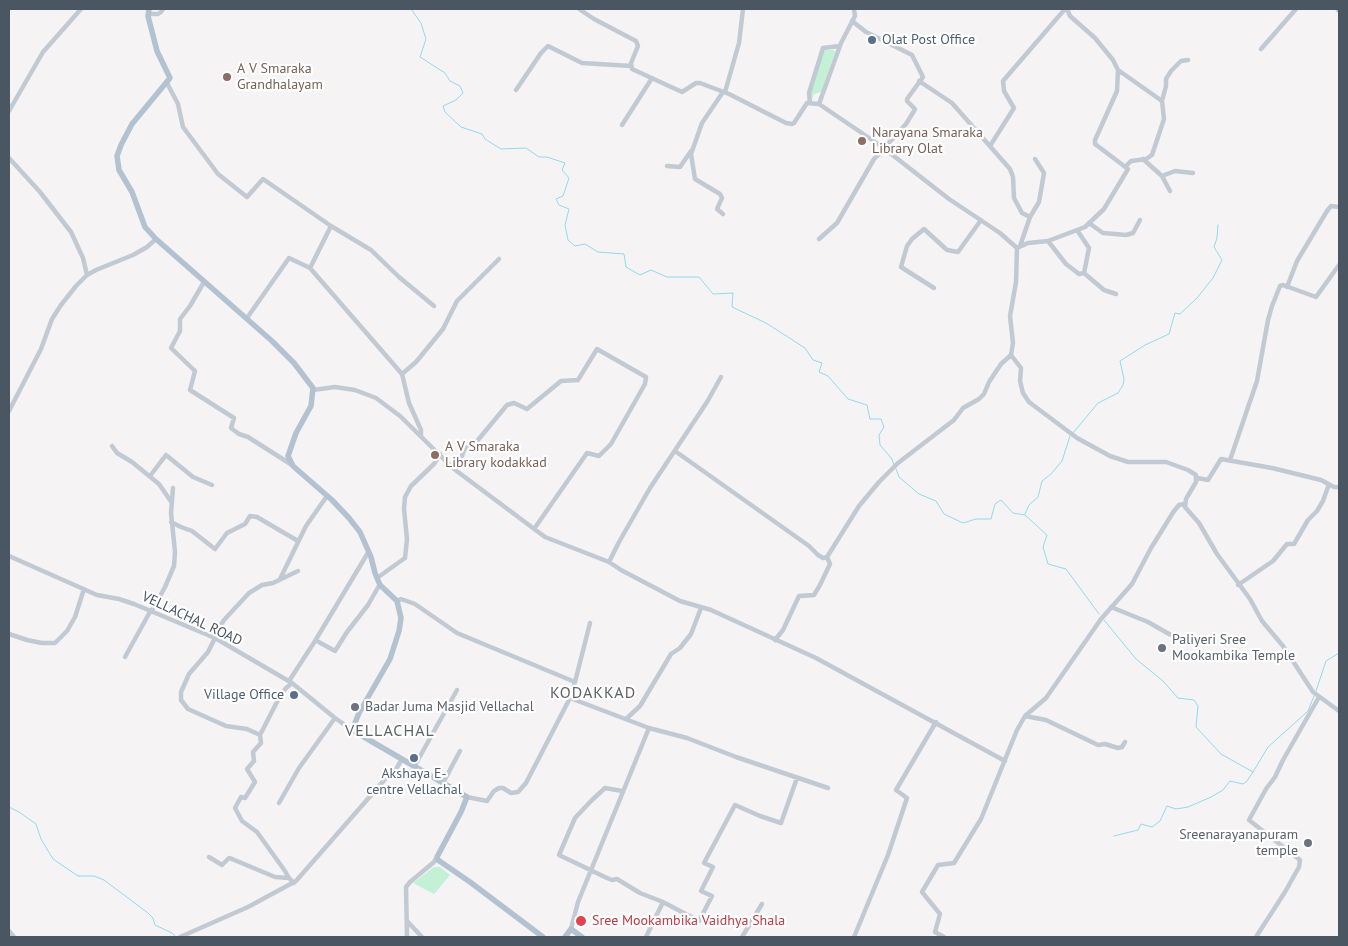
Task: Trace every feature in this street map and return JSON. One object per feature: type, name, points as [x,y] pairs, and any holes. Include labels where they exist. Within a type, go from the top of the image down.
[{"type":"main road","points":[[148,11],[157,51],[170,78],[167,84],[132,124],[117,156],[119,170],[132,192],[146,227],[156,240],[247,318],[294,363],[313,390],[311,406],[290,445],[288,456],[293,466],[327,496],[360,532],[369,551],[378,581],[389,596],[397,601],[400,618],[399,631],[390,659],[359,713],[352,730],[467,797],[462,812],[438,860],[543,937]]},
{"type":"main road","points":[[565,937],[571,929],[582,937]]},
{"type":"street","points":[[9,111],[43,52],[81,9]]},
{"type":"street","points":[[148,11],[158,14],[163,9]]},
{"type":"street","points":[[579,9],[636,41],[638,46],[631,66]]},
{"type":"street","points":[[667,166],[680,167],[691,150],[702,123],[724,92],[739,43],[744,9]]},
{"type":"street","points":[[819,104],[840,46],[855,16],[854,9]]},
{"type":"street","points":[[990,146],[1014,108],[1004,91],[1003,81],[1066,9],[1070,16],[1095,38],[1113,60],[1118,70],[1162,101]]},
{"type":"street","points":[[1261,49],[1296,9]]},
{"type":"street","points":[[819,239],[837,223],[874,159],[906,124],[914,112],[915,109],[907,99],[923,76],[912,56],[866,32],[852,21]]},
{"type":"street","points":[[516,90],[541,53],[548,46],[582,63],[631,66],[632,69],[682,92],[698,82],[724,92],[786,123],[792,124],[797,119],[804,105],[810,103],[819,104],[1018,247]]},
{"type":"street","points":[[810,103],[809,93],[823,48],[840,46]]},
{"type":"street","points":[[1125,167],[1131,161],[1144,160],[1152,155],[1164,119],[1162,101],[1166,79],[1170,71],[1181,62],[1188,60]]},
{"type":"street","points":[[1018,247],[1028,243],[1048,241],[1077,230],[1089,223],[1104,209],[1120,185],[1128,170],[1095,144],[1095,140],[1117,91],[1118,70]]},
{"type":"street","points":[[622,125],[652,78]]},
{"type":"street","points":[[920,81],[952,104],[1010,169],[1013,178],[1014,198],[1022,212],[1030,217]]},
{"type":"street","points":[[167,84],[178,104],[184,127],[218,174],[247,198],[262,179],[371,250],[398,277],[434,306]]},
{"type":"street","points":[[691,150],[695,180],[720,194],[722,198],[717,209],[723,214]]},
{"type":"street","points":[[9,158],[40,192],[71,232],[83,258],[87,275]]},
{"type":"street","points":[[827,557],[866,497],[895,466],[954,420],[963,408],[980,398],[1001,364],[1011,355],[1013,343],[1010,316],[1016,282],[1018,247],[1030,217],[1039,202],[1044,173],[1035,159]]},
{"type":"street","points":[[1144,160],[1162,176],[1170,192]]},
{"type":"street","points":[[1162,176],[1175,171],[1193,173]]},
{"type":"street","points":[[1287,287],[1297,261],[1330,206],[1339,207]]},
{"type":"street","points":[[934,288],[901,267],[907,246],[924,229],[947,250],[958,252],[981,220]]},
{"type":"street","points":[[1089,223],[1104,233],[1126,236],[1132,233],[1140,220]]},
{"type":"street","points":[[310,268],[332,226]]},
{"type":"street","points":[[1077,230],[1089,248],[1084,273]]},
{"type":"street","points":[[9,411],[39,352],[55,314],[76,286],[87,275],[109,263],[133,255],[156,240]]},
{"type":"street","points":[[1048,241],[1066,264],[1079,274],[1084,273],[1104,290],[1116,294]]},
{"type":"street","points":[[247,318],[289,258],[310,268],[402,374],[410,403],[421,430],[421,437]]},
{"type":"street","points":[[402,374],[416,362],[443,329],[457,301],[499,259]]},
{"type":"street","points":[[1230,460],[1257,381],[1272,306],[1280,286],[1316,297],[1339,265]]},
{"type":"street","points":[[204,282],[180,319],[180,331],[171,348],[195,371],[190,390],[234,418],[232,428],[239,434],[293,466]]},
{"type":"street","points":[[454,469],[465,448],[472,446],[507,406],[514,403],[527,409],[561,381],[578,380],[597,349],[646,377],[645,384],[611,444],[599,456],[587,453],[534,529]]},
{"type":"street","points":[[1011,355],[1021,368],[1020,381],[1023,393],[1029,402],[1072,434],[1120,460],[1166,462],[1188,470],[1197,478],[1208,480],[1221,459],[1230,460],[1321,480],[1339,487]]},
{"type":"street","points":[[609,562],[650,488],[707,402],[721,377]]},
{"type":"street","points":[[313,390],[335,387],[355,390],[376,398],[400,416],[454,469],[546,538],[609,562],[664,592],[700,608],[711,610],[816,658],[1005,761]]},
{"type":"street","points":[[112,446],[117,453],[132,462],[159,484],[172,503]]},
{"type":"street","points":[[675,451],[810,546],[818,555],[823,558],[827,557]]},
{"type":"street","points":[[315,641],[317,640],[335,651],[368,605],[378,581],[405,558],[407,539],[404,509],[405,497],[411,486],[434,464],[440,454]]},
{"type":"street","points":[[150,476],[166,455],[193,477],[212,486]]},
{"type":"street","points":[[944,937],[935,932],[940,914],[922,892],[938,865],[954,863],[981,819],[1025,716],[1046,698],[1111,607],[1132,584],[1151,548],[1174,511],[1179,505],[1184,504],[1197,478]]},
{"type":"street","points":[[1238,585],[1273,561],[1287,544],[1294,544],[1303,527],[1323,501],[1328,484]]},
{"type":"street","points":[[125,657],[165,587],[174,566],[175,552],[171,522],[173,488]]},
{"type":"street","points":[[279,580],[313,514],[327,496]]},
{"type":"street","points":[[1184,504],[1199,523],[1238,585],[1250,599],[1262,621],[1283,646],[1313,692],[1339,711]]},
{"type":"street","points":[[171,522],[180,528],[192,531],[215,549],[227,533],[244,524],[250,516],[257,517],[298,541]]},
{"type":"street","points":[[294,883],[257,832],[242,821],[235,808],[240,797],[245,798],[255,782],[247,769],[254,761],[252,752],[260,743],[260,734],[279,698],[291,682],[369,551]]},
{"type":"street","name":"VELLACHAL ROAD","points":[[9,556],[84,590],[97,595],[119,599],[214,638],[291,682],[352,730]]},
{"type":"street","points":[[775,640],[783,630],[799,596],[814,595],[830,564],[827,557]]},
{"type":"street","points":[[260,734],[226,726],[196,714],[188,709],[181,700],[181,692],[189,674],[208,652],[224,620],[249,593],[262,585],[279,580],[298,571]]},
{"type":"street","points":[[9,634],[27,640],[55,644],[67,632],[84,590]]},
{"type":"street","points":[[397,601],[401,599],[415,604],[457,633],[575,682]]},
{"type":"street","points":[[1111,607],[1176,636]]},
{"type":"street","points":[[626,719],[640,706],[671,654],[680,648],[691,634],[700,608]]},
{"type":"street","points":[[467,797],[487,801],[494,791],[499,788],[512,793],[518,792],[526,783],[570,698],[590,623]]},
{"type":"street","points":[[414,767],[457,690]]},
{"type":"street","points":[[1256,937],[1285,892],[1300,860],[1249,820],[1319,697]]},
{"type":"street","points":[[570,698],[648,728],[687,738],[828,788]]},
{"type":"street","points":[[1025,716],[1046,720],[1098,744],[1122,747],[1125,742]]},
{"type":"street","points":[[279,803],[299,768],[335,718]]},
{"type":"street","points":[[854,937],[888,855],[907,798],[896,790],[936,722]]},
{"type":"street","points":[[571,929],[578,902],[648,728]]},
{"type":"street","points":[[444,783],[460,751]]},
{"type":"street","points":[[180,937],[248,907],[294,883],[394,771],[402,759]]},
{"type":"street","points":[[622,792],[604,788],[591,801],[575,818],[559,855],[612,880],[617,879],[640,893],[699,921],[712,896],[702,891],[713,867],[704,863],[735,805],[781,823],[797,778]]},
{"type":"street","points":[[209,857],[222,865],[229,858],[275,877],[289,878]]},
{"type":"street","points":[[407,937],[406,887],[438,857]]},
{"type":"street","points":[[646,937],[662,902]]},
{"type":"street","points":[[742,937],[762,904]]},
{"type":"street","points":[[407,921],[422,937]]},
{"type":"street","points":[[9,931],[14,937]]},
{"type":"green space","points":[[834,50],[835,52],[821,92],[814,94],[811,101],[810,93],[823,51]]},
{"type":"green space","points":[[434,867],[440,867],[450,875],[434,894],[413,883]]},
{"type":"waterway","points":[[411,9],[421,23],[426,39],[420,57],[445,73],[450,81],[460,86],[463,93],[456,100],[443,106],[445,112],[461,127],[482,134],[485,139],[501,149],[526,148],[539,157],[547,157],[565,163],[562,170],[569,178],[563,196],[556,199],[559,205],[569,209],[565,225],[568,240],[575,246],[585,244],[598,252],[624,254],[626,267],[640,275],[651,270],[667,277],[699,277],[713,294],[733,293],[732,307],[766,323],[805,348],[813,360],[822,363],[819,372],[828,376],[848,399],[867,405],[870,419],[881,419],[884,427],[879,435],[880,445],[892,459],[894,465]]},
{"type":"waterway","points":[[1073,433],[1098,403],[1118,393],[1124,379],[1120,361],[1145,345],[1169,334],[1175,313],[1180,314],[1197,298],[1213,278],[1222,260],[1214,247],[1218,225]]},
{"type":"waterway","points":[[1025,514],[1029,505],[1038,497],[1042,481],[1062,461],[1070,436]]},
{"type":"waterway","points":[[896,469],[899,477],[919,494],[936,501],[944,514],[963,523],[976,519],[991,519],[995,504],[1001,500],[1013,513],[1025,515],[1047,535],[1043,547],[1048,564],[1066,569],[1099,614]]},
{"type":"waterway","points":[[1104,620],[1136,659],[1163,681],[1178,698],[1194,700],[1198,706],[1196,727],[1221,754],[1253,772],[1268,747],[1308,711],[1314,696]]},
{"type":"waterway","points":[[1316,691],[1326,661],[1339,653]]},
{"type":"waterway","points":[[1114,836],[1138,830],[1141,824],[1152,827],[1160,821],[1167,806],[1176,809],[1188,807],[1223,790],[1230,781],[1243,784],[1253,772]]},
{"type":"waterway","points":[[9,807],[36,824],[41,839],[53,859],[78,876],[94,876],[104,880],[148,913],[153,918],[155,925],[176,937]]},
{"type":"place","name":"Olat Post Office","points":[[872,40]]},
{"type":"place","name":"A V Smaraka Grandhalayam","points":[[227,77]]},
{"type":"place","name":"Narayana Smaraka Library Olat","points":[[862,141]]},
{"type":"place","name":"A V Smaraka Library kodakkad","points":[[435,455]]},
{"type":"place","name":"Paliyeri Sree Mookambika Temple","points":[[1162,648]]},
{"type":"place","name":"Village Office","points":[[294,695]]},
{"type":"place","name":"Badar Juma Masjid Vellachal","points":[[355,707]]},
{"type":"place","name":"Akshaya E- centre Vellachal","points":[[414,758]]},
{"type":"place","name":"Sreenarayanapuram temple","points":[[1308,843]]},
{"type":"place","name":"Sree Mookambika Vaidhya Shala","points":[[581,921]]},
{"type":"district","name":"KODAKKAD","points":[[593,693]]},
{"type":"district","name":"VELLACHAL","points":[[390,731]]}]
